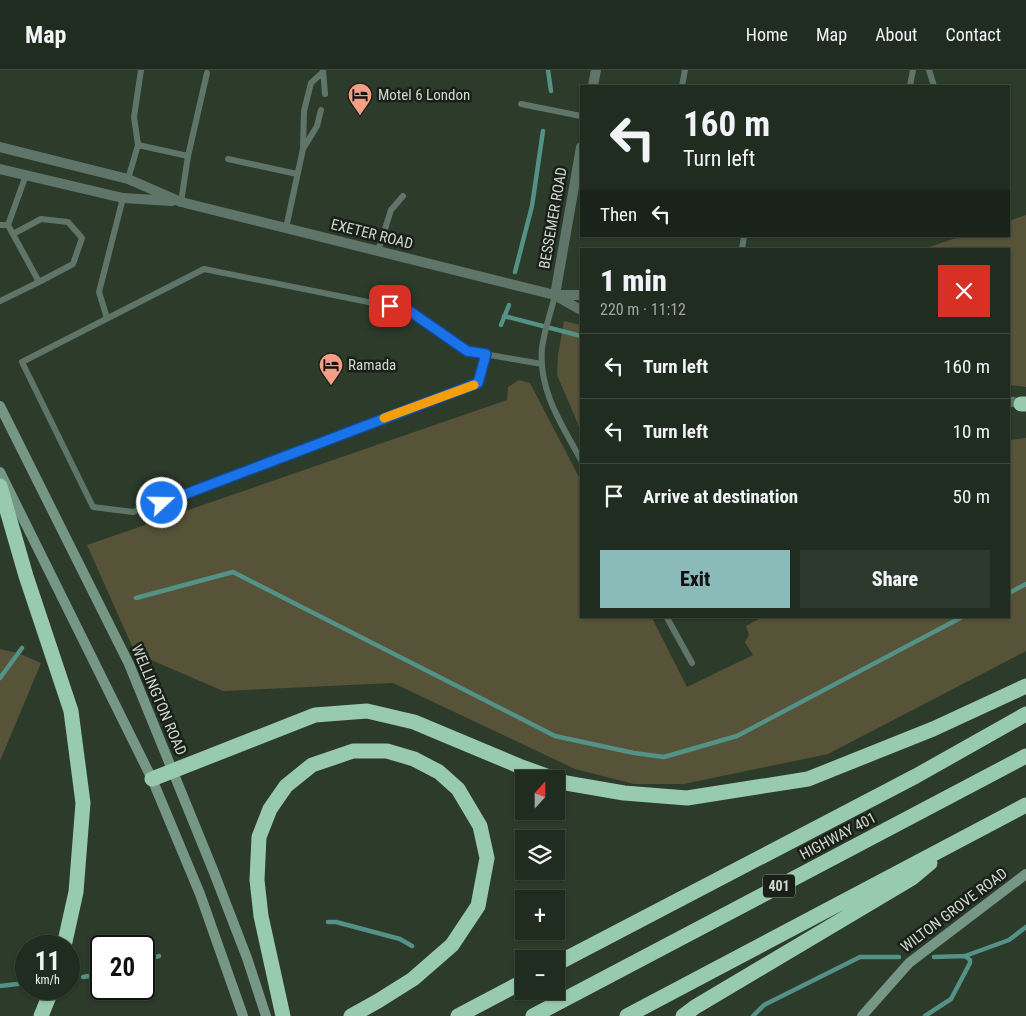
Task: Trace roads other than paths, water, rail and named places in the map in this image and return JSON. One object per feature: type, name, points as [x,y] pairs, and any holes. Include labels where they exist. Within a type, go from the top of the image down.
[{"type":"highway","points":[[0,486],[26,576],[71,711],[83,803],[76,892],[66,935]]},
{"type":"highway","points":[[565,783],[624,793],[687,798],[808,778],[933,729],[1026,686]]},
{"type":"highway","points":[[152,779],[314,715],[367,711],[414,722],[530,770]]},
{"type":"highway","name":"HIGHWAY 401","points":[[565,959],[916,776],[1026,714]]},
{"type":"highway","points":[[282,1016],[261,916],[257,880],[259,837],[270,809],[286,786],[312,765],[353,751],[387,751],[414,759],[439,772],[458,789],[480,826],[487,858],[478,906],[452,945],[413,979],[351,1016]]},
{"type":"highway","name":"HIGHWAY 401","points":[[533,1016],[1026,756]]},
{"type":"highway","points":[[627,1016],[1026,805]]},
{"type":"highway","points":[[683,1016],[695,1007],[912,878],[951,844]]},
{"type":"highway","points":[[458,1016],[515,987]]},
{"type":"highway","points":[[41,1016],[48,1000]]},
{"type":"main road","name":"WELLINGTON ROAD","points":[[0,406],[129,664],[247,958],[266,1016]]},
{"type":"main road","points":[[0,472],[152,779],[200,894],[243,1016]]},
{"type":"main road","name":"WILTON GROVE ROAD","points":[[862,1016],[909,963],[1026,874]]},
{"type":"street","points":[[593,85],[596,70]]},
{"type":"street","name":"EXETER ROAD","points":[[0,147],[128,179],[181,202],[555,295],[580,295]]},
{"type":"street","name":"BESSEMER ROAD","points":[[555,295],[579,166]]},
{"type":"street","name":"EXETER ROAD","points":[[0,169],[123,198],[181,202]]},
{"type":"street","name":"EXETER ROAD","points":[[555,295],[580,309]]},
{"type":"lane","points":[[128,179],[138,145],[134,117],[141,70]]},
{"type":"lane","points":[[682,85],[685,70]]},
{"type":"lane","points":[[910,85],[913,70]]},
{"type":"lane","points":[[930,70],[934,85]]},
{"type":"lane","points":[[323,71],[325,94]]},
{"type":"lane","points":[[286,228],[303,149],[304,111],[311,83],[323,71]]},
{"type":"lane","points":[[181,202],[188,156],[207,73]]},
{"type":"lane","points":[[521,104],[580,116]]},
{"type":"lane","points":[[303,149],[317,126],[321,110]]},
{"type":"lane","points":[[138,145],[188,156]]},
{"type":"lane","points":[[228,159],[297,174]]},
{"type":"lane","points":[[26,175],[8,225],[39,282]]},
{"type":"lane","points":[[378,251],[391,210],[403,196]]},
{"type":"lane","points":[[107,318],[99,292],[123,198]]},
{"type":"lane","points":[[0,301],[73,264],[82,238],[68,222],[41,219],[13,234]]},
{"type":"lane","points":[[0,225],[8,225]]},
{"type":"lane","points":[[486,354],[478,383],[133,512],[93,507],[22,362],[204,269],[408,310],[467,351],[486,354],[542,364]]},
{"type":"lane","points":[[555,295],[542,347],[545,388],[558,418],[580,458]]},
{"type":"lane","points":[[667,618],[692,663]]},
{"type":"waterway","points":[[548,70],[551,91]]},
{"type":"waterway","points":[[515,272],[532,206],[543,131]]},
{"type":"waterway","points":[[501,325],[509,305]]},
{"type":"waterway","points":[[504,316],[580,336]]},
{"type":"waterway","points":[[136,598],[233,572],[555,736],[634,753],[664,757],[737,736],[960,618]]},
{"type":"waterway","points":[[1010,592],[1026,584]]},
{"type":"waterway","points":[[0,678],[22,648]]},
{"type":"waterway","points":[[328,922],[336,922],[400,939],[412,946]]},
{"type":"waterway","points":[[934,957],[965,956],[1009,940],[1026,927]]},
{"type":"waterway","points":[[155,957],[159,956]]},
{"type":"waterway","points":[[925,1016],[951,999],[970,963],[970,960],[965,956]]},
{"type":"waterway","points":[[753,1016],[764,1005],[860,957],[899,957]]},
{"type":"waterway","points":[[83,977],[90,976]]},
{"type":"waterway","points":[[0,986],[15,984]]},
{"type":"place","name":"Motel 6 London","points":[[360,116]]},
{"type":"place","name":"Ramada","points":[[331,386]]}]
